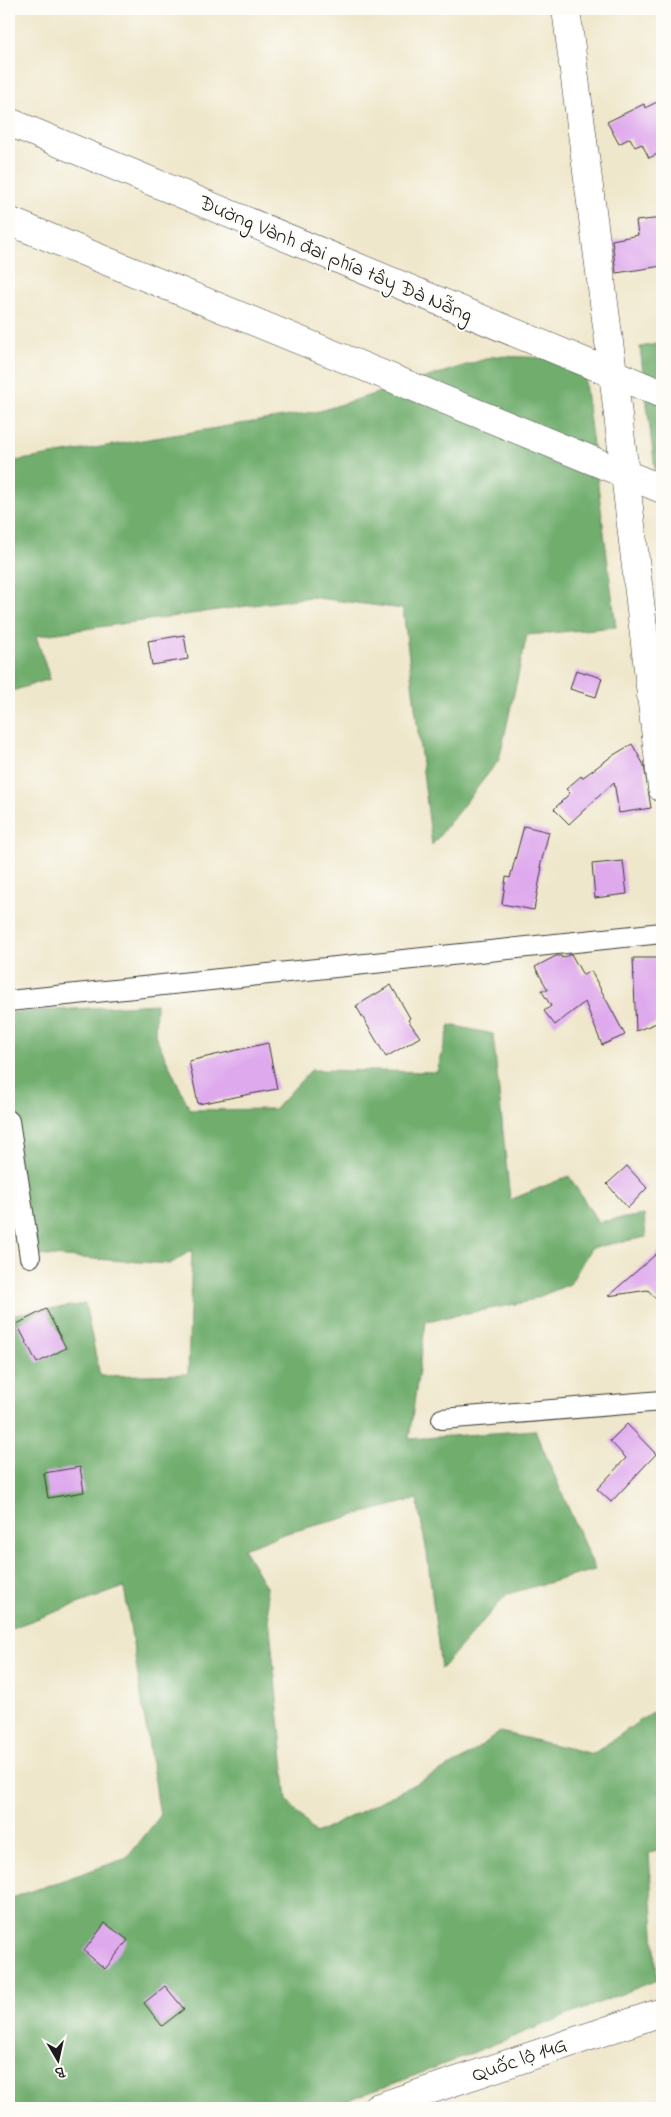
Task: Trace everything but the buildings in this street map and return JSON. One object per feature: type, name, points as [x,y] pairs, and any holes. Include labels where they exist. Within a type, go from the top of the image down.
[{"type":"main road","points":[[566,9],[613,373],[662,788]]},
{"type":"main road","name":"Đường Vành đai phía tây Đà Nẵng","points":[[9,122],[662,394]]},
{"type":"main road","points":[[9,221],[662,489]]},
{"type":"main road","name":"Quốc lộ 14G","points":[[376,2108],[662,2012]]},
{"type":"street","points":[[9,1001],[662,933]]},
{"type":"street","points":[[9,1121],[30,1258]]},
{"type":"street","points":[[442,1419],[662,1401]]},
{"type":"green space","points":[[662,343],[662,494],[658,494],[640,347]]},
{"type":"green space","points":[[495,356],[582,359],[616,627],[527,635],[499,760],[432,845],[403,609],[310,597],[36,636],[50,679],[9,692],[9,462],[320,411]]},
{"type":"green space","points":[[156,1004],[155,1035],[190,1110],[275,1109],[311,1070],[437,1072],[450,1025],[493,1034],[510,1200],[569,1176],[598,1222],[644,1215],[646,1237],[591,1248],[570,1284],[526,1302],[426,1321],[409,1439],[535,1430],[595,1570],[507,1594],[441,1669],[427,1553],[417,1499],[287,1533],[243,1548],[266,1587],[287,1800],[316,1834],[462,1760],[500,1732],[593,1754],[651,1713],[662,1710],[662,1786],[657,1791],[662,1791],[662,1850],[649,1853],[657,1980],[401,2081],[326,2108],[9,2108],[9,1899],[127,1858],[160,1816],[124,1587],[9,1629],[9,1315],[85,1304],[100,1376],[188,1374],[192,1250],[170,1264],[35,1255],[9,1135],[9,1013]]}]
